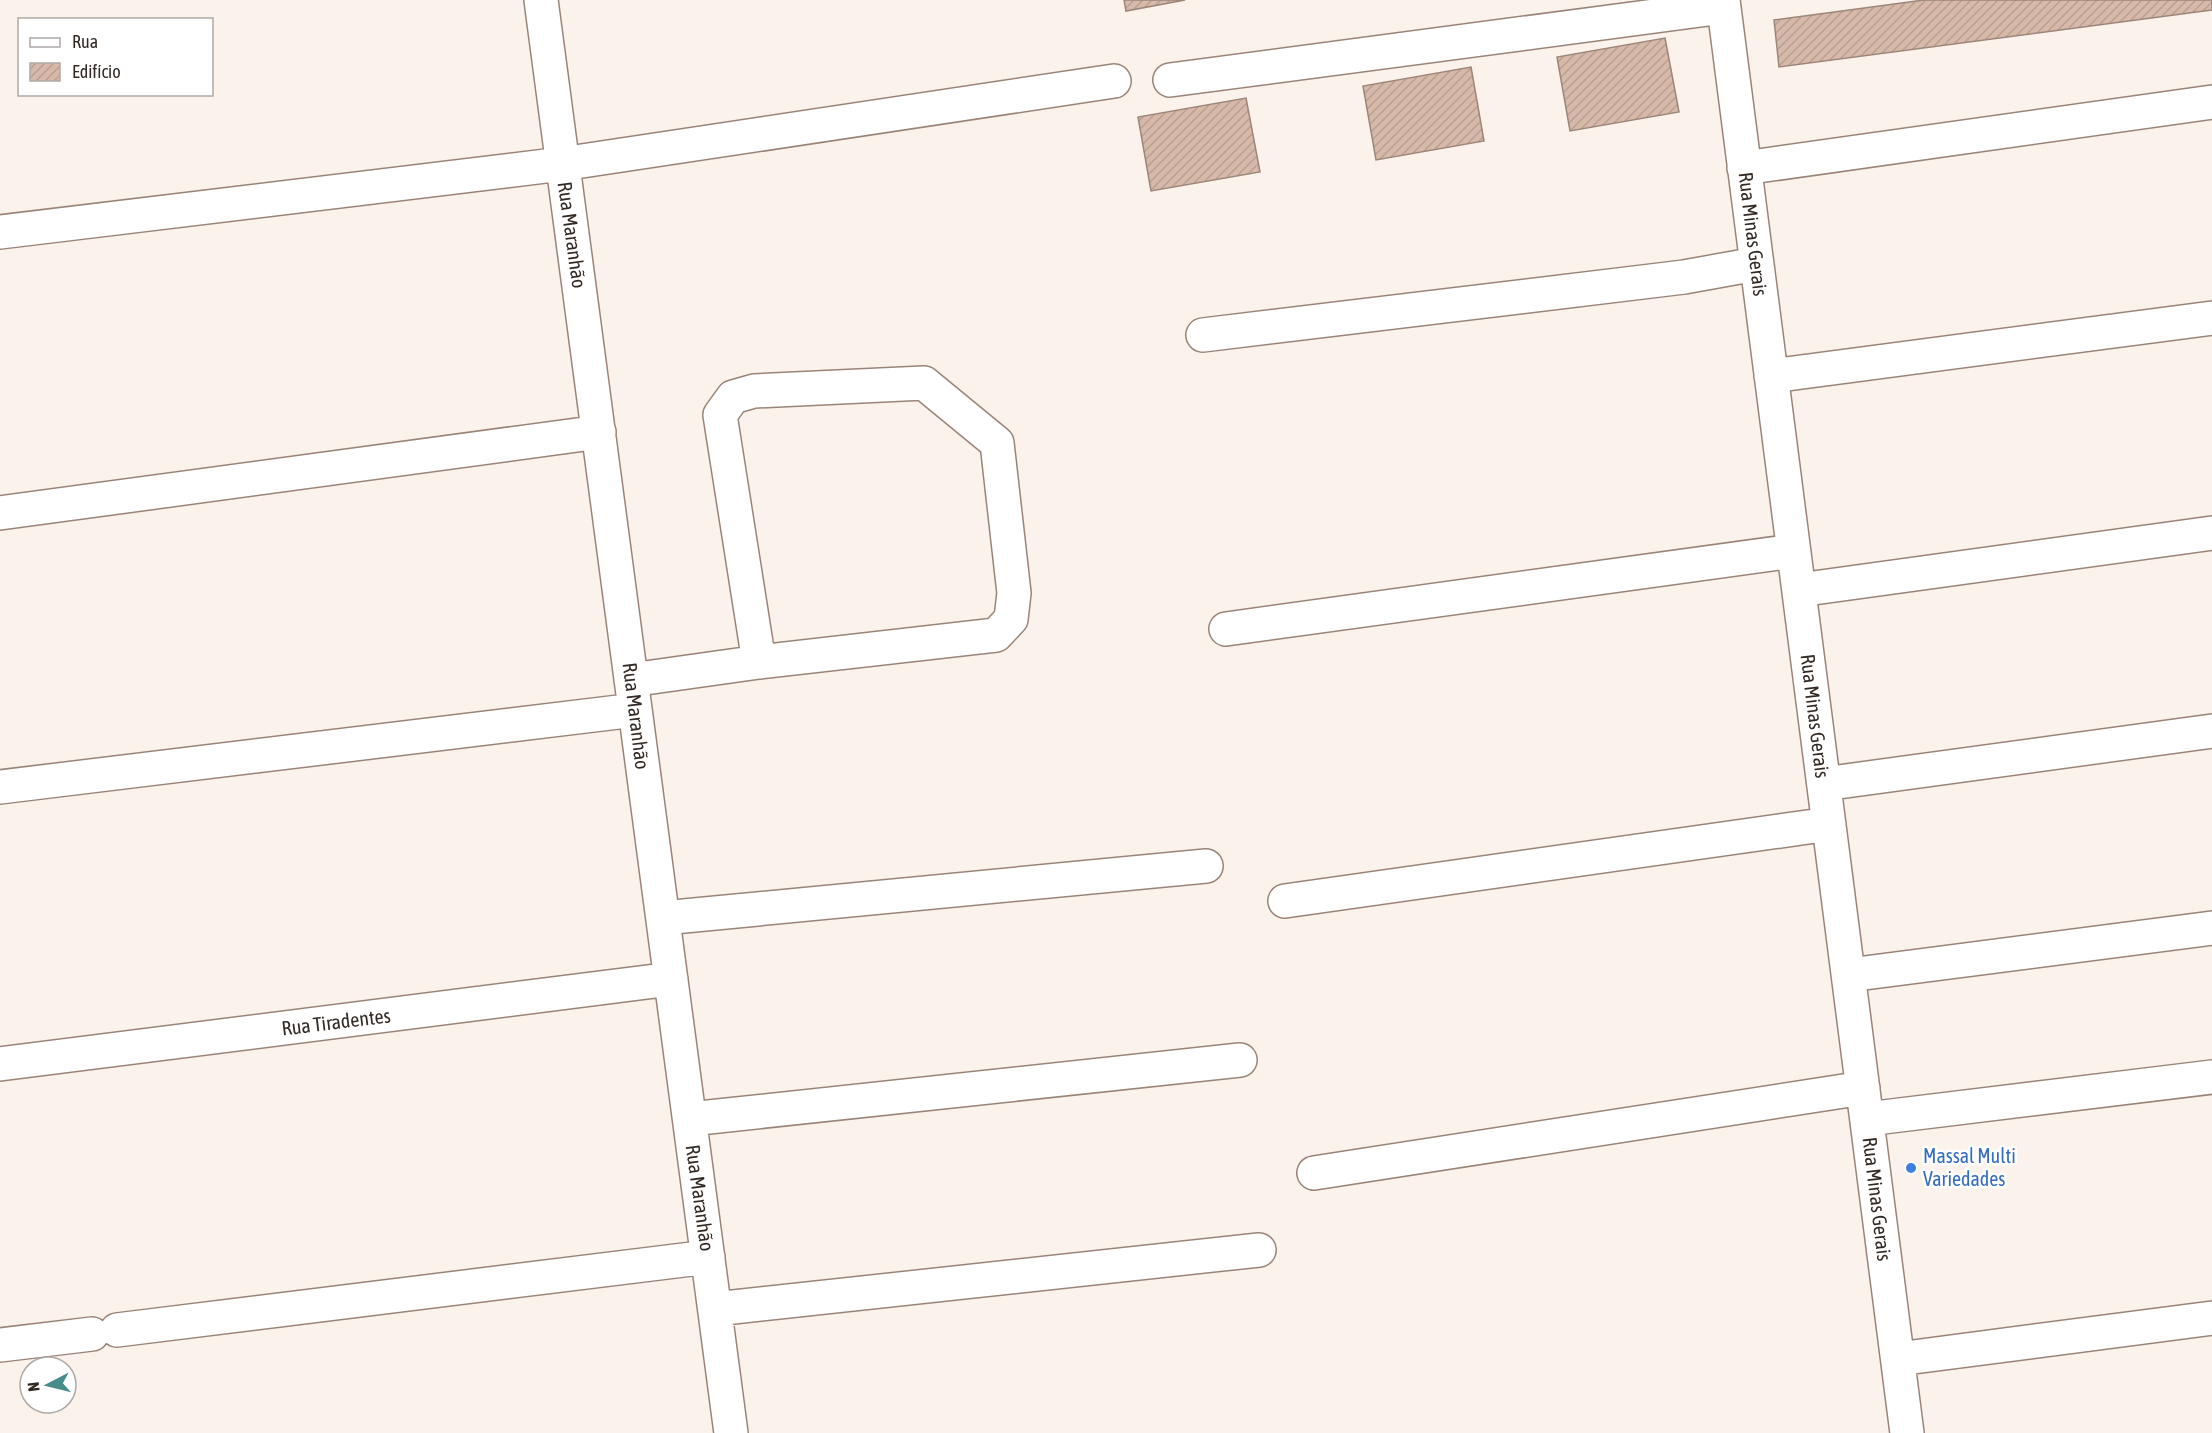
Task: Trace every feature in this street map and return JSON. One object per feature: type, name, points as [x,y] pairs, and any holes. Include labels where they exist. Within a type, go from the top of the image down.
[{"type":"street","name":"Rua Maranhão","points":[[541,0],[732,1433]]},
{"type":"street","points":[[1170,80],[1723,3]]},
{"type":"street","name":"Rua Minas Gerais","points":[[1723,3],[1907,1433]]},
{"type":"street","points":[[0,232],[562,164],[1114,81]]},
{"type":"street","points":[[1744,168],[2212,102]]},
{"type":"street","points":[[1203,335],[1684,278],[1756,264]]},
{"type":"street","points":[[1771,376],[2212,318]]},
{"type":"street","points":[[0,787],[633,695],[759,662],[996,635],[1011,619],[1014,593],[997,443],[924,383],[754,391],[733,397],[720,414],[759,662]]},
{"type":"street","points":[[0,513],[598,432]]},
{"type":"street","points":[[1799,590],[2212,533]]},
{"type":"street","points":[[1226,629],[1793,551]]},
{"type":"street","points":[[1824,784],[2212,731]]},
{"type":"street","points":[[1285,901],[1829,824]]},
{"type":"street","points":[[663,918],[1206,866]]},
{"type":"street","points":[[1849,975],[2212,928]]},
{"type":"street","name":"Rua Tiradentes","points":[[0,1064],[671,979]]},
{"type":"street","points":[[690,1119],[1240,1060]]},
{"type":"street","points":[[1314,1173],[1865,1103],[2212,1077]]},
{"type":"street","points":[[715,1309],[1259,1250]]},
{"type":"street","points":[[0,1345],[708,1257]]},
{"type":"street","points":[[1898,1359],[1930,1357],[2212,1317]]},
{"type":"building","points":[[1124,0],[1185,0],[1126,11]]},
{"type":"building","points":[[1924,0],[2212,0],[2212,10],[1779,67],[1774,20]]},
{"type":"building","points":[[1665,38],[1679,112],[1570,131],[1557,57]]},
{"type":"building","points":[[1471,67],[1484,141],[1376,160],[1363,86]]},
{"type":"building","points":[[1246,98],[1260,172],[1151,191],[1138,117]]},
{"type":"place","name":"Massal Multi Variedades","points":[[1911,1168]]}]
